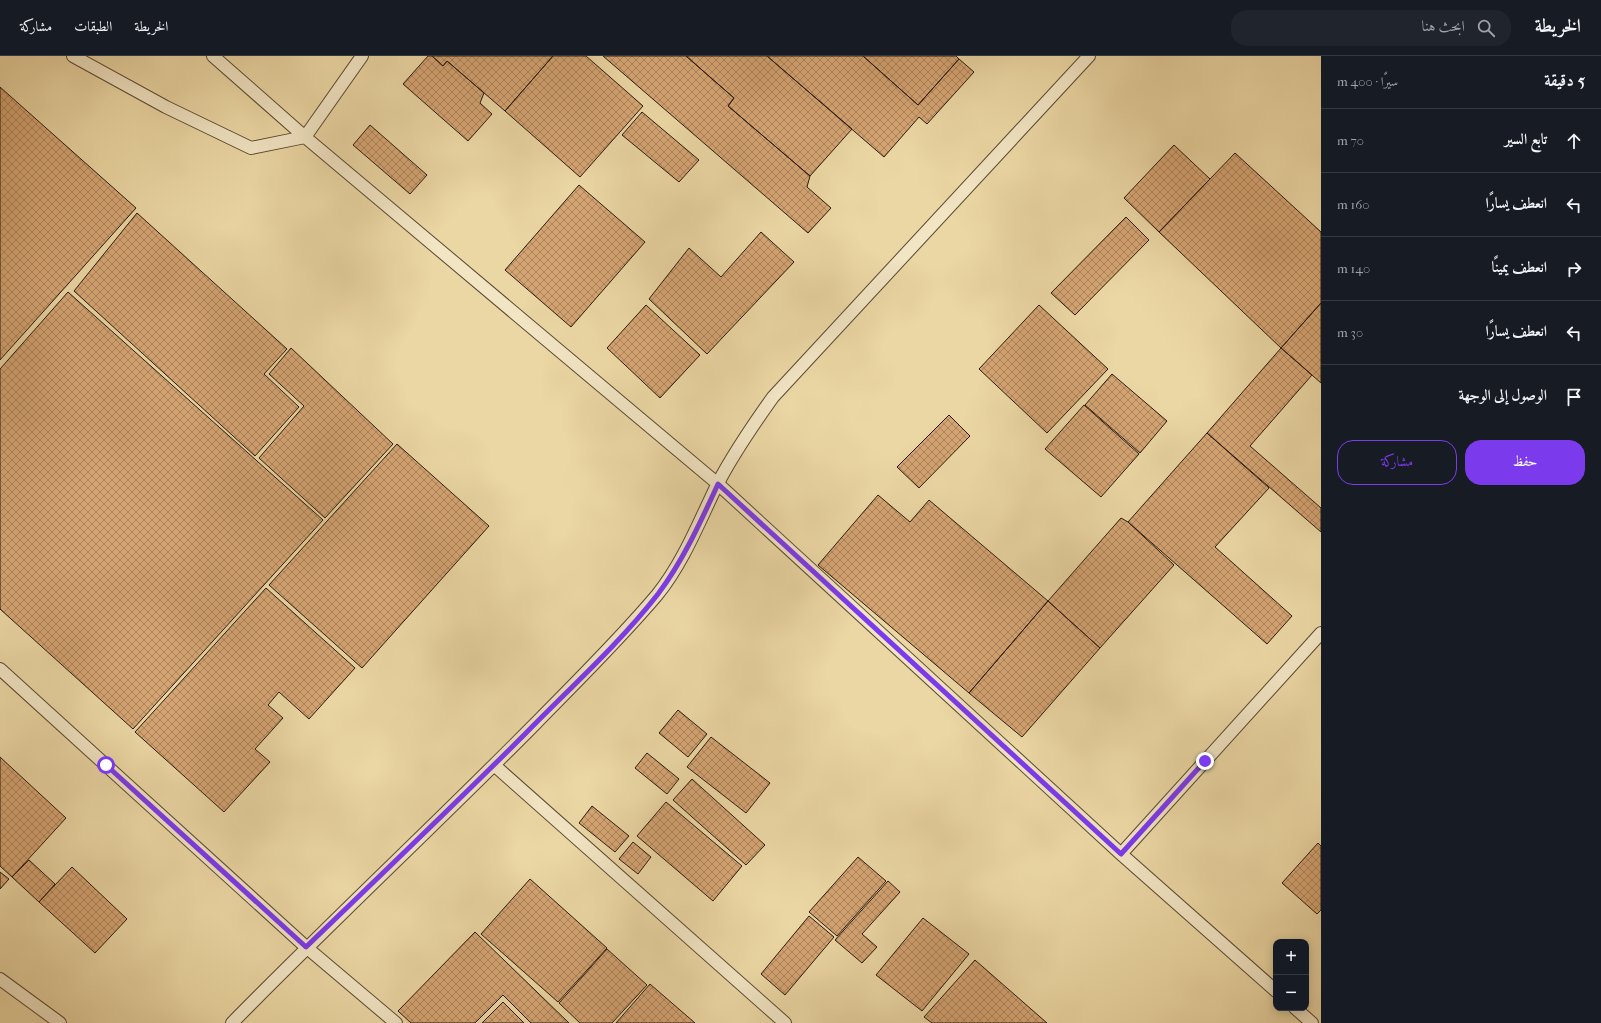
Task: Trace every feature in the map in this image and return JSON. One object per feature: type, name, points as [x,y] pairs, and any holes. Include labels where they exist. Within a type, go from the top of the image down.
[{"type":"lane","points":[[73,56],[166,107],[251,148],[305,137],[362,56]]},
{"type":"lane","points":[[213,56],[305,137],[718,484],[1121,854],[1273,988]]},
{"type":"lane","points":[[232,1023],[306,947],[494,765],[622,636],[658,593],[682,557],[718,484],[745,437],[773,397],[1089,56]]},
{"type":"lane","points":[[1121,854],[1321,633]]},
{"type":"lane","points":[[0,669],[306,947],[396,1023]]},
{"type":"lane","points":[[494,765],[785,1023]]},
{"type":"lane","points":[[0,979],[60,1023]]},
{"type":"lane","points":[[1298,1011],[1312,1023]]},
{"type":"building","points":[[428,56],[432,56],[443,66],[447,61],[484,93],[480,103],[492,114],[468,141],[403,84]]},
{"type":"building","points":[[432,56],[553,56],[505,111],[447,61],[443,66]]},
{"type":"building","points":[[553,56],[586,56],[643,106],[580,177],[505,111]]},
{"type":"building","points":[[603,56],[686,56],[734,98],[728,106],[810,176],[807,187],[831,208],[808,233]]},
{"type":"building","points":[[686,56],[767,56],[852,129],[810,176],[728,106],[734,98]]},
{"type":"building","points":[[767,56],[863,56],[918,105],[959,59],[974,72],[927,124],[919,117],[884,157]]},
{"type":"building","points":[[863,56],[956,56],[959,59],[918,105]]},
{"type":"building","points":[[0,87],[136,208],[0,360]]},
{"type":"building","points":[[642,112],[699,160],[679,182],[622,135]]},
{"type":"building","points":[[370,125],[427,175],[410,194],[353,145]]},
{"type":"building","points":[[1174,145],[1210,179],[1159,232],[1124,198]]},
{"type":"building","points":[[1235,153],[1321,232],[1321,303],[1281,348],[1159,232]]},
{"type":"building","points":[[579,185],[645,242],[571,327],[505,270]]},
{"type":"building","points":[[137,213],[287,349],[264,374],[299,407],[255,456],[74,291]]},
{"type":"building","points":[[1126,217],[1149,240],[1075,315],[1051,293]]},
{"type":"building","points":[[761,232],[794,262],[707,354],[649,299],[689,248],[721,277]]},
{"type":"building","points":[[68,292],[323,520],[133,729],[0,609],[0,369]]},
{"type":"building","points":[[1321,303],[1321,383],[1281,348]]},
{"type":"building","points":[[646,305],[700,355],[660,398],[607,348]]},
{"type":"building","points":[[1039,305],[1108,369],[1047,433],[979,369]]},
{"type":"building","points":[[291,348],[393,444],[325,518],[259,458],[304,406],[269,374]]},
{"type":"building","points":[[1281,348],[1312,375],[1250,446],[1321,508],[1321,532],[1207,433]]},
{"type":"building","points":[[1112,374],[1167,421],[1140,453],[1085,405]]},
{"type":"building","points":[[1084,405],[1139,454],[1101,497],[1045,449]]},
{"type":"building","points":[[949,415],[970,436],[919,488],[897,467]]},
{"type":"building","points":[[1207,433],[1269,488],[1215,547],[1292,616],[1267,644],[1128,522]]},
{"type":"building","points":[[397,444],[489,526],[362,668],[269,585]]},
{"type":"building","points":[[878,495],[910,522],[929,500],[1048,601],[969,693],[818,565]]},
{"type":"building","points":[[1121,518],[1128,522],[1174,565],[1100,648],[1048,601]]},
{"type":"building","points":[[266,588],[355,668],[309,719],[279,692],[268,705],[283,718],[255,749],[270,762],[224,812],[135,732]]},
{"type":"building","points":[[1048,601],[1100,648],[1022,737],[969,693]]},
{"type":"building","points":[[678,710],[707,734],[688,757],[659,733]]},
{"type":"building","points":[[711,737],[770,783],[746,813],[687,767]]},
{"type":"building","points":[[647,753],[679,779],[667,794],[635,768]]},
{"type":"building","points":[[0,757],[66,818],[12,877],[0,866]]},
{"type":"building","points":[[692,779],[765,845],[746,865],[673,800]]},
{"type":"building","points":[[666,802],[742,866],[713,901],[637,836]]},
{"type":"building","points":[[592,806],[629,836],[615,852],[579,823]]},
{"type":"building","points":[[633,842],[651,857],[638,874],[619,859]]},
{"type":"building","points":[[1318,843],[1321,846],[1321,910],[1317,914],[1282,883]]},
{"type":"building","points":[[858,857],[886,881],[837,936],[809,912]]},
{"type":"building","points":[[29,860],[55,884],[39,902],[12,877]]},
{"type":"building","points":[[72,867],[127,919],[95,953],[39,902]]},
{"type":"building","points":[[0,872],[9,879],[0,889]]},
{"type":"building","points":[[530,879],[607,948],[558,1002],[481,934]]},
{"type":"building","points":[[888,881],[900,892],[862,934],[877,947],[862,963],[835,940]]},
{"type":"building","points":[[809,916],[834,937],[785,995],[761,974]]},
{"type":"building","points":[[923,918],[969,954],[922,1011],[876,975]]},
{"type":"building","points":[[475,932],[569,1023],[531,1023],[503,995],[475,1023],[411,1023],[398,1011]]},
{"type":"building","points":[[607,949],[647,985],[612,1023],[580,1023],[559,1003]]},
{"type":"building","points":[[975,960],[1047,1023],[932,1023],[924,1017]]},
{"type":"building","points":[[650,984],[695,1023],[616,1023]]},
{"type":"building","points":[[503,1002],[524,1023],[482,1023]]},
{"type":"route","points":[[106,765],[306,947],[494,765],[622,636],[658,593],[682,557],[701,522],[718,484],[1121,854],[1205,761]]}]
